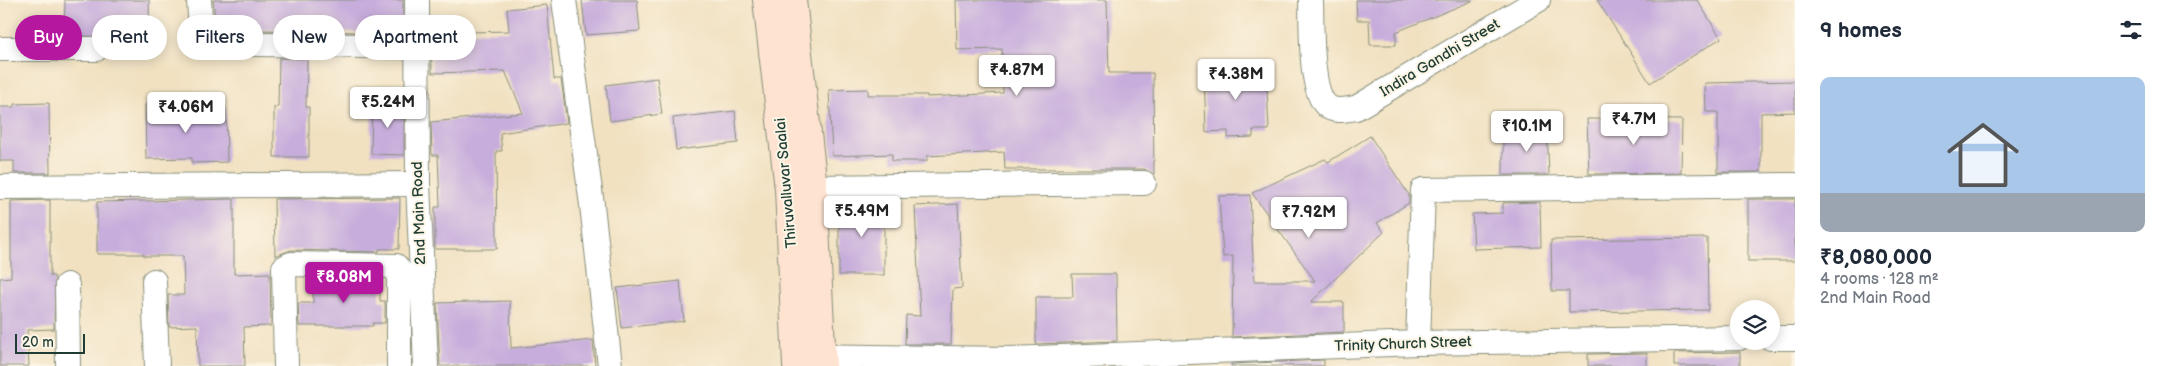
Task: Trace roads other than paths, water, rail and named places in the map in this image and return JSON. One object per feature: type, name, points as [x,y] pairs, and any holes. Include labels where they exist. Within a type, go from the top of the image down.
[{"type":"main road","name":"Thiruvalluvar Saalai","points":[[767,0],[810,361]]},
{"type":"main road","name":"Thiruvalluvar Saalai","points":[[792,0],[814,187],[810,361]]},
{"type":"street","points":[[199,0],[201,33],[209,43],[355,46]]},
{"type":"street","name":"2nd Main Road","points":[[417,0],[417,15]]},
{"type":"street","points":[[564,0],[592,205],[610,366]]},
{"type":"street","name":"Indira Gandhi Street","points":[[1311,0],[1315,85],[1320,99],[1328,107],[1340,111],[1356,108],[1538,0]]},
{"type":"street","points":[[0,49],[92,49]]},
{"type":"street","name":"2nd Main Road","points":[[416,60],[418,184],[426,366]]},
{"type":"street","points":[[814,187],[1144,183]]},
{"type":"street","points":[[0,187],[418,184]]},
{"type":"street","points":[[1418,343],[1423,190],[1795,185]]},
{"type":"street","points":[[286,366],[284,268],[291,264],[396,266],[399,270],[399,366]]},
{"type":"street","points":[[154,281],[157,366]]},
{"type":"street","points":[[67,285],[68,366]]},
{"type":"street","name":"Trinity Church Street","points":[[810,361],[1010,362],[1418,343],[1730,338]]},
{"type":"street","points":[[1780,338],[1795,338]]}]
